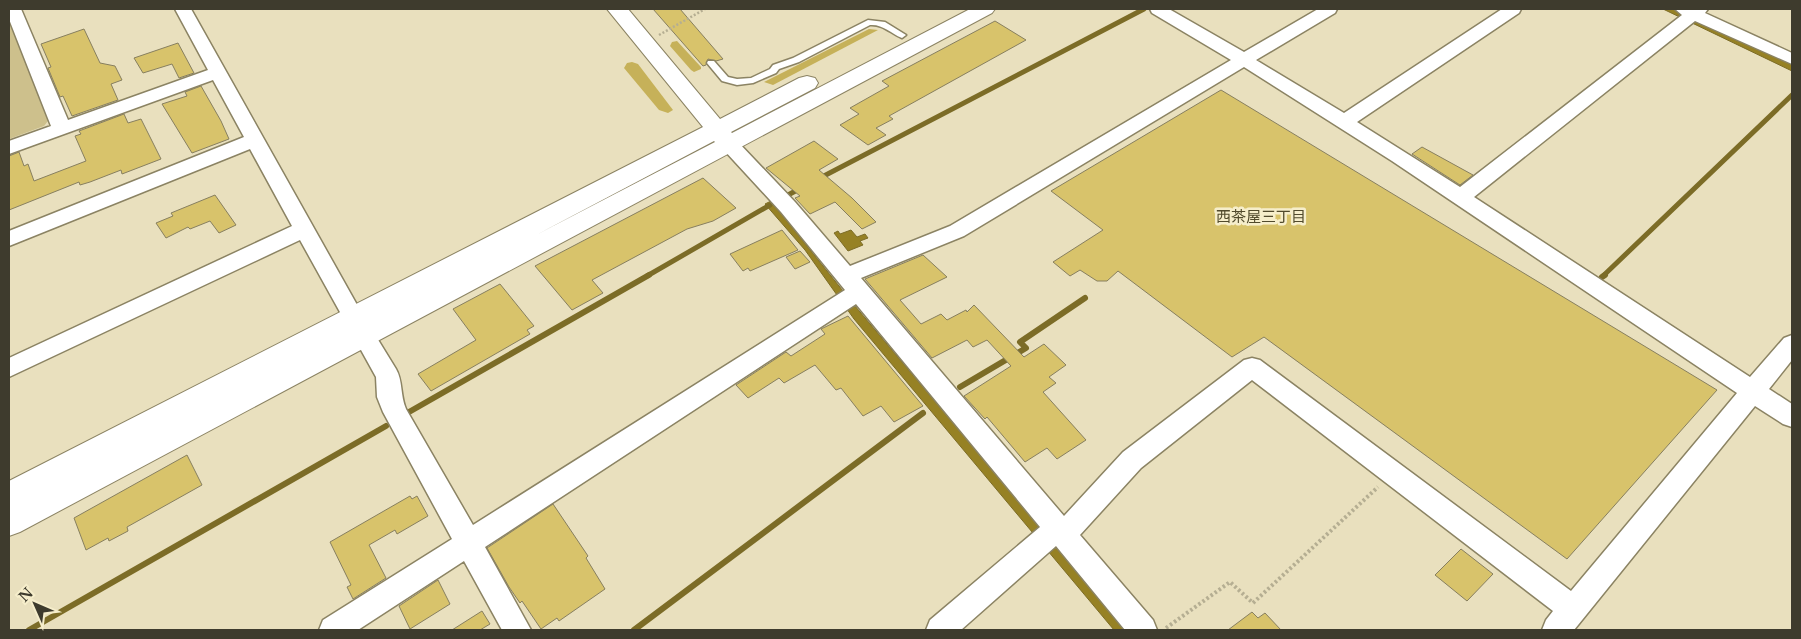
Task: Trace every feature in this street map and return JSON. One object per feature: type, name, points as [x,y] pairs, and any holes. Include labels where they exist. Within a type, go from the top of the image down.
[{"type":"street","points":[[13,9],[62,129]]},
{"type":"street","points":[[184,9],[358,326],[388,376],[390,397],[395,412],[517,630]]},
{"type":"street","points":[[617,9],[723,137],[788,207],[848,292],[1053,535],[1143,630]]},
{"type":"street","points":[[723,137],[902,35],[953,9]]},
{"type":"street","points":[[9,496],[358,326],[723,137],[985,9]]},
{"type":"street","points":[[1158,9],[1245,58],[1461,197],[1792,417]]},
{"type":"street","points":[[333,630],[848,292],[957,231],[1329,9]]},
{"type":"street","points":[[1344,122],[1513,9]]},
{"type":"street","points":[[1461,197],[1690,14],[1792,60]]},
{"type":"street","points":[[9,148],[219,72]]},
{"type":"street","points":[[9,239],[256,139]]},
{"type":"street","points":[[9,368],[305,229]]},
{"type":"street","points":[[9,522],[358,326]]},
{"type":"street","points":[[1556,630],[1792,344]]},
{"type":"street","points":[[940,630],[1053,535],[1132,460],[1252,367],[1574,610]]},
{"type":"lane","points":[[711,63],[725,79],[737,82],[753,80],[868,23],[877,21],[883,23],[902,35]]},
{"type":"path","points":[[657,36],[705,9]]},
{"type":"path","points":[[1163,630],[1230,582],[1253,604],[1393,474]]},
{"type":"shaded area","points":[[1663,9],[1674,9],[1792,64],[1792,71]]},
{"type":"shaded area","points":[[9,18],[48,121],[44,126],[9,139]]},
{"type":"shaded area","points":[[869,29],[878,30],[773,85],[764,82]]},
{"type":"shaded area","points":[[677,41],[701,69],[694,72],[691,70],[670,46],[672,42]]},
{"type":"shaded area","points":[[627,63],[638,64],[673,110],[668,113],[659,110],[624,68]]},
{"type":"shaded area","points":[[771,201],[855,306],[1127,630],[1114,630],[854,319],[805,250],[765,204]]},
{"type":"shaded area","points":[[851,230],[857,237],[865,234],[868,238],[860,241],[863,245],[848,251],[834,233],[838,231],[840,234]]},
{"type":"building","points":[[653,9],[680,9],[723,59],[716,61],[708,59],[706,65],[703,66]]},
{"type":"building","points":[[995,21],[1026,40],[889,116],[893,119],[876,128],[886,135],[868,145],[840,125],[859,114],[850,108],[889,86],[882,81]]},
{"type":"building","points":[[84,29],[100,63],[115,66],[122,80],[111,84],[118,100],[72,116],[63,96],[60,97],[48,68],[51,67],[41,44]]},
{"type":"building","points":[[178,43],[194,73],[179,78],[172,64],[143,73],[134,58]]},
{"type":"building","points":[[201,86],[229,139],[192,153],[162,104],[187,96],[185,92]]},
{"type":"building","points":[[1221,90],[1717,390],[1567,559],[1264,337],[1232,357],[1118,271],[1107,281],[1097,281],[1080,270],[1070,276],[1053,262],[1103,230],[1051,191]]},
{"type":"building","points":[[124,114],[128,123],[141,119],[161,159],[122,174],[121,170],[80,185],[79,182],[9,210],[9,156],[19,152],[24,166],[28,164],[34,181],[86,161],[75,136],[81,134],[79,131]]},
{"type":"building","points":[[814,141],[838,159],[819,170],[852,198],[876,222],[862,229],[835,202],[810,214],[795,198],[800,196],[766,168]]},
{"type":"building","points":[[1422,147],[1473,175],[1460,185],[1412,154]]},
{"type":"building","points":[[703,178],[736,208],[713,221],[687,229],[592,280],[603,293],[572,310],[535,266]]},
{"type":"building","points":[[215,195],[236,225],[219,233],[210,221],[190,229],[188,227],[166,238],[156,223],[173,216],[171,213]]},
{"type":"building","points":[[782,230],[798,250],[750,271],[748,268],[743,271],[730,254]]},
{"type":"building","points":[[800,251],[810,262],[795,269],[786,257]]},
{"type":"building","points":[[923,255],[947,277],[900,300],[921,324],[941,314],[947,320],[966,310],[967,312],[974,305],[1024,357],[1044,344],[1066,365],[1049,377],[1056,383],[1043,392],[1086,440],[1057,459],[1047,448],[1025,462],[987,417],[985,419],[964,396],[1011,366],[987,340],[973,347],[967,340],[932,358],[865,279]]},
{"type":"building","points":[[500,284],[534,326],[527,330],[530,334],[431,391],[418,374],[476,340],[453,309]]},
{"type":"building","points":[[848,316],[923,406],[894,422],[881,406],[863,416],[841,388],[836,390],[815,365],[784,383],[779,378],[748,398],[736,385],[786,352],[791,356],[825,334],[821,329]]},
{"type":"building","points":[[187,455],[202,485],[127,527],[128,531],[109,541],[108,538],[86,550],[74,518]]},
{"type":"building","points":[[410,496],[412,499],[417,496],[428,516],[397,534],[395,530],[369,545],[386,578],[353,599],[347,587],[351,585],[330,542]]},
{"type":"building","points":[[553,504],[588,556],[586,558],[605,589],[559,621],[557,618],[541,629],[522,601],[520,603],[509,587],[487,548]]},
{"type":"building","points":[[1461,549],[1493,574],[1467,601],[1435,575]]},
{"type":"building","points":[[438,580],[450,604],[410,629],[399,606]]},
{"type":"building","points":[[482,611],[490,624],[480,630],[452,630]]},
{"type":"building","points":[[1252,612],[1258,618],[1265,613],[1281,630],[1228,630]]},
{"type":"waterway","points":[[820,178],[1144,9]]},
{"type":"waterway","points":[[1603,276],[1792,95]]},
{"type":"waterway","points":[[788,195],[801,188]]},
{"type":"waterway","points":[[647,276],[770,205]]},
{"type":"waterway","points":[[409,412],[649,275]]},
{"type":"waterway","points":[[960,387],[1026,348],[1020,342],[1085,298]]},
{"type":"waterway","points":[[634,630],[923,413]]},
{"type":"waterway","points":[[29,630],[386,426]]},
{"type":"district","name":"西茶屋三丁目","points":[[1261,217]]}]
